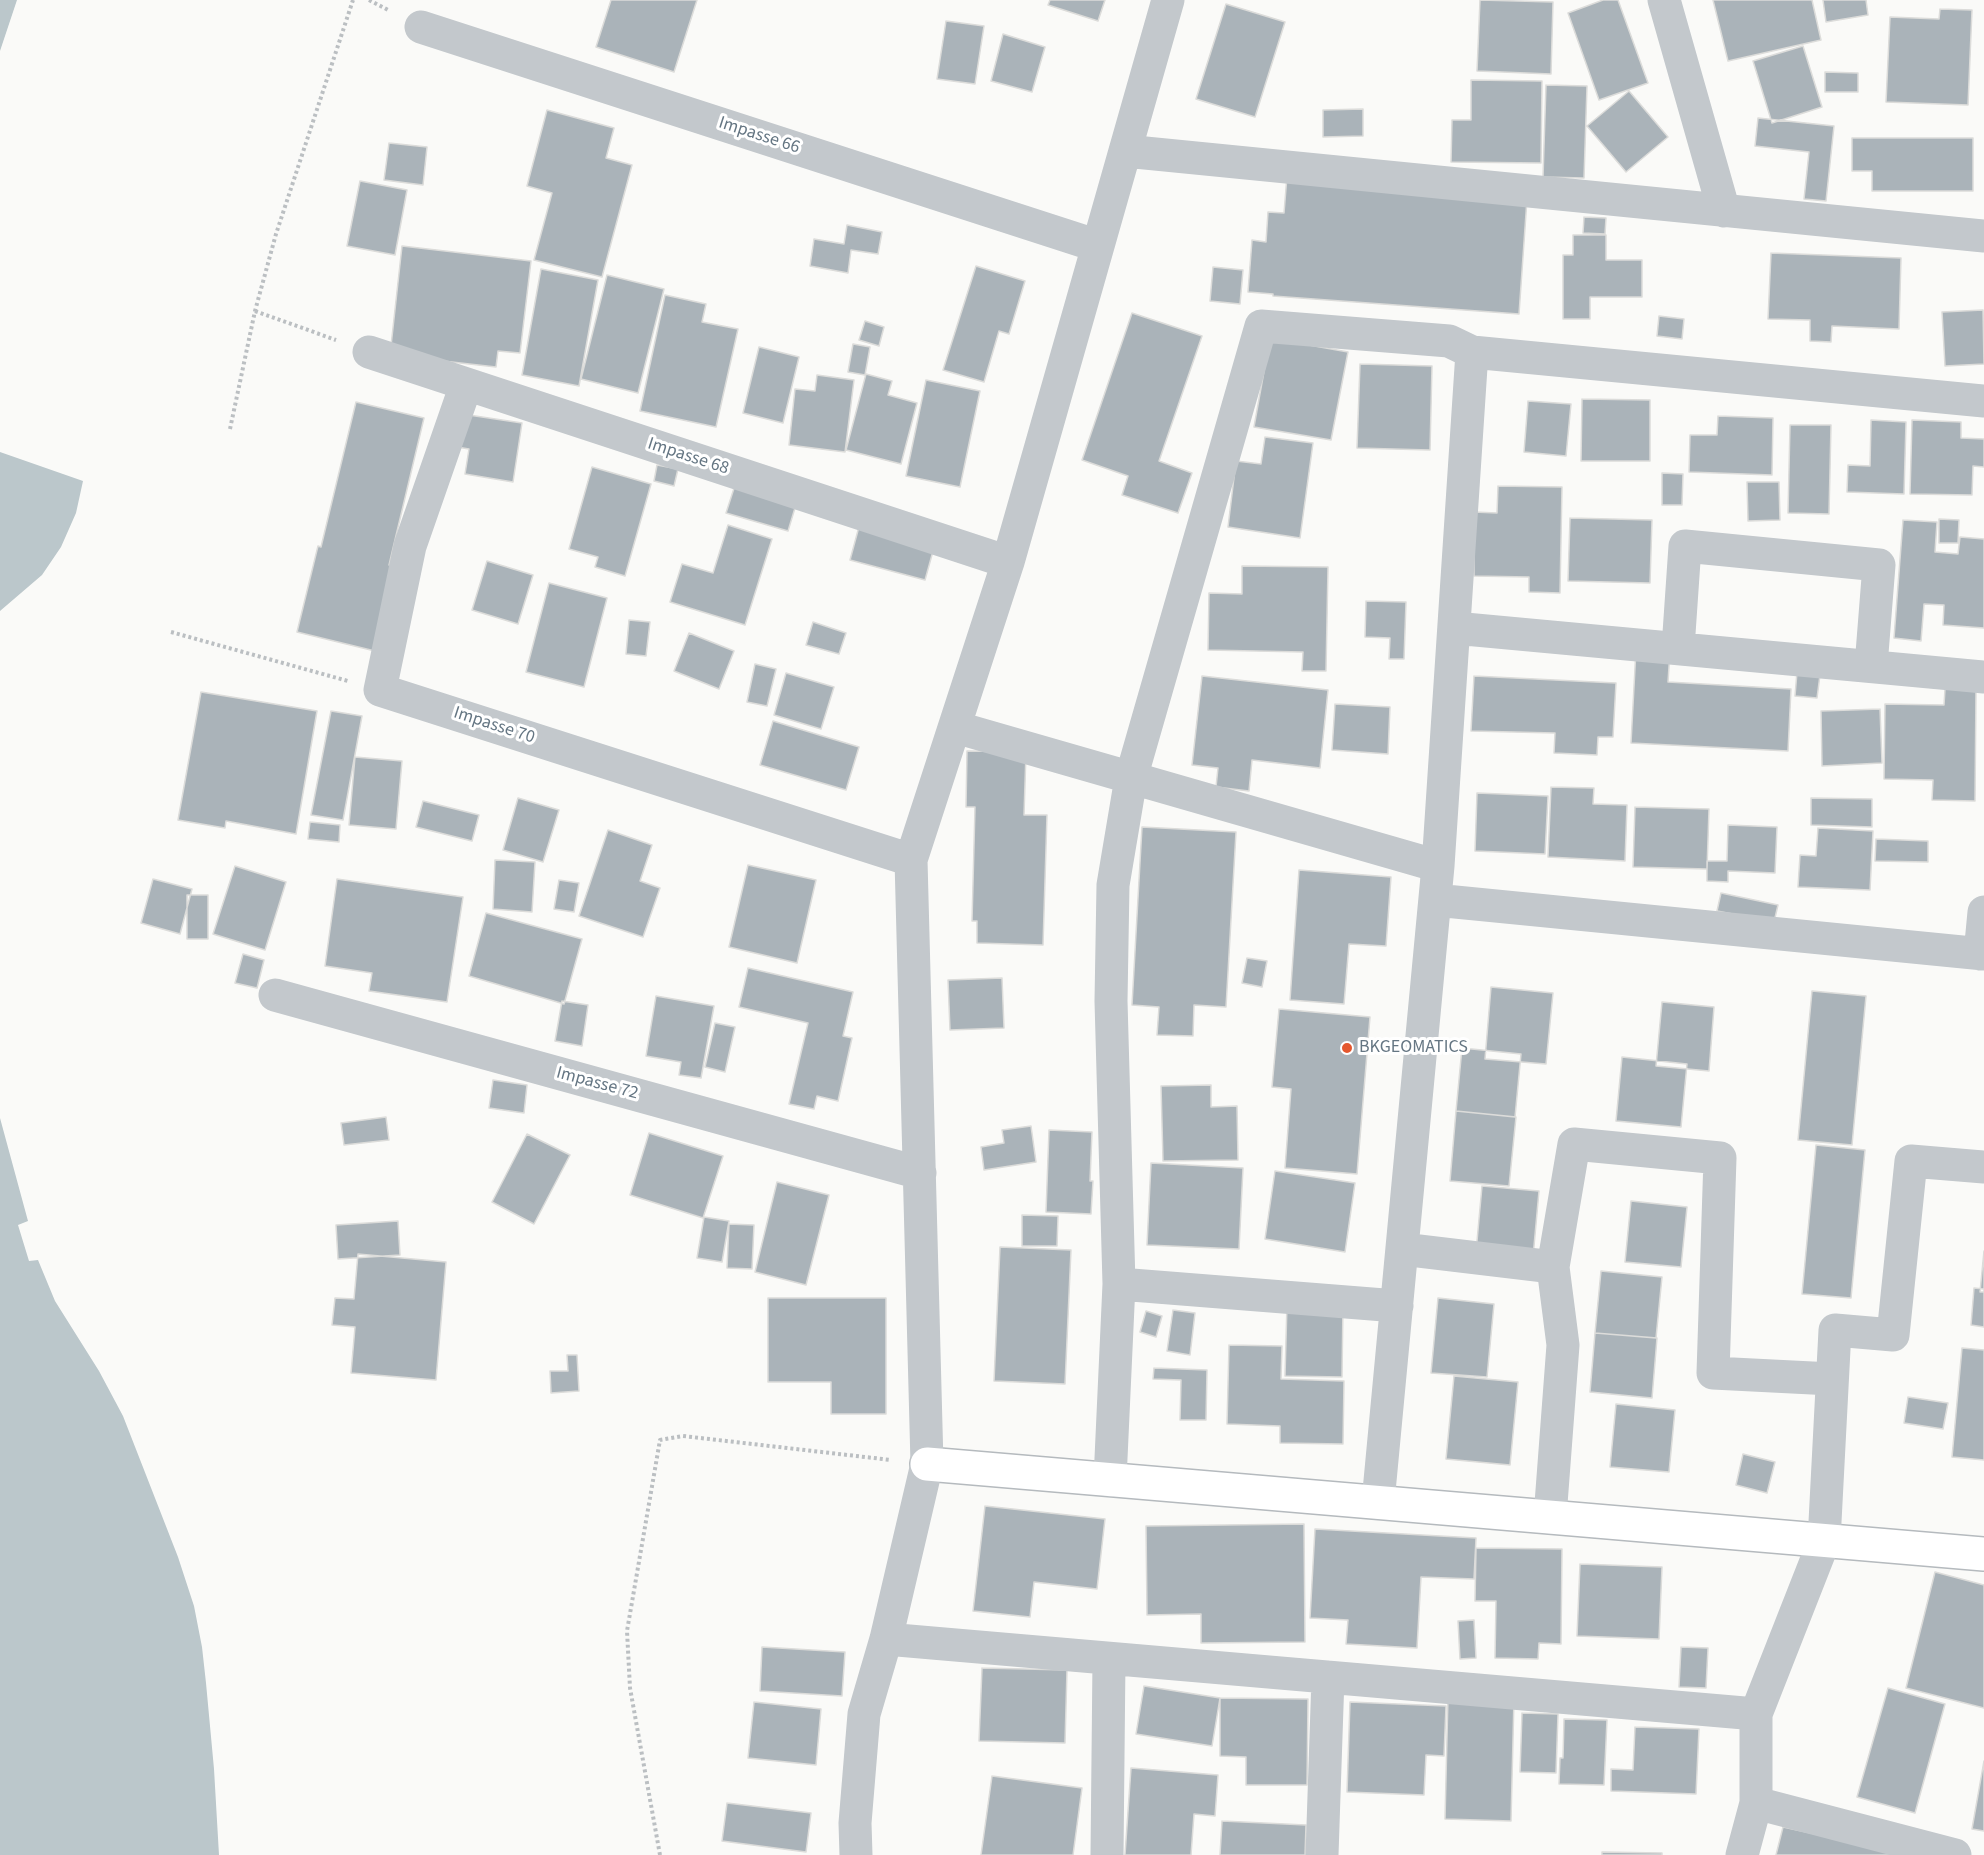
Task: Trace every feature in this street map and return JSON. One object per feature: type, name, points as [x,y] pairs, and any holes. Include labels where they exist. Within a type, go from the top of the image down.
[{"type":"main road","points":[[927,1464],[1984,1554]]},
{"type":"street","points":[[856,1855],[855,1823],[864,1714],[886,1639],[927,1464],[911,860],[1008,562],[1168,0]]},
{"type":"street","points":[[1664,0],[1724,211]]},
{"type":"street","name":"Impasse 66","points":[[421,27],[1098,246]]},
{"type":"street","points":[[1125,151],[1984,236]]},
{"type":"street","points":[[1110,1480],[1119,1284],[1110,1001],[1113,885],[1131,778],[1261,326],[1449,341],[1472,352],[1984,401]]},
{"type":"street","name":"Impasse 68","points":[[369,352],[1008,562]]},
{"type":"street","points":[[1378,1503],[1438,866],[1472,352]]},
{"type":"street","points":[[380,690],[410,546],[466,385]]},
{"type":"street","points":[[1678,648],[1685,546],[1879,565],[1871,666]]},
{"type":"street","points":[[1454,628],[1984,677]]},
{"type":"street","name":"Impasse 70","points":[[380,690],[911,860]]},
{"type":"street","points":[[955,727],[1438,866]]},
{"type":"street","points":[[1435,900],[1982,954],[1984,912]]},
{"type":"street","name":"Impasse 72","points":[[274,995],[920,1173]]},
{"type":"street","points":[[1550,1517],[1563,1345],[1553,1267],[1574,1144],[1720,1158],[1713,1372],[1832,1379]]},
{"type":"street","points":[[1742,1855],[1756,1803],[1756,1714],[1824,1541],[1835,1330],[1893,1335],[1911,1161],[1984,1167]]},
{"type":"street","points":[[1402,1249],[1553,1267]]},
{"type":"street","points":[[1119,1284],[1397,1306]]},
{"type":"street","points":[[886,1639],[1756,1714]]},
{"type":"street","points":[[1107,1855],[1108,1659]]},
{"type":"street","points":[[1322,1855],[1328,1677]]},
{"type":"street","points":[[1756,1803],[1955,1855]]},
{"type":"path","points":[[230,429],[255,311],[276,234],[353,0]]},
{"type":"path","points":[[255,311],[369,352]]},
{"type":"path","points":[[171,632],[380,690]]},
{"type":"path","points":[[660,1855],[630,1688],[627,1631],[660,1440],[683,1436],[927,1464]]},
{"type":"shaded area","points":[[0,0],[17,0],[0,51]]},
{"type":"shaded area","points":[[0,452],[83,481],[76,513],[61,547],[42,575],[0,611]]},
{"type":"shaded area","points":[[0,1118],[28,1221],[18,1225],[29,1261],[38,1260],[55,1301],[99,1371],[123,1416],[178,1557],[194,1606],[206,1683],[219,1855],[0,1855]]},
{"type":"building","points":[[611,0],[697,0],[674,72],[596,47]]},
{"type":"building","points":[[1050,0],[1105,0],[1098,21],[1048,5]]},
{"type":"building","points":[[1480,0],[1553,2],[1551,74],[1477,71]]},
{"type":"building","points":[[1603,0],[1618,0],[1648,83],[1599,100],[1568,13]]},
{"type":"building","points":[[1713,0],[1812,0],[1821,40],[1728,61]]},
{"type":"building","points":[[1823,0],[1866,0],[1868,15],[1826,22]]},
{"type":"building","points":[[1226,4],[1285,22],[1255,117],[1196,99]]},
{"type":"building","points":[[1940,9],[1972,10],[1968,105],[1886,102],[1890,17],[1939,19]]},
{"type":"building","points":[[946,21],[984,26],[975,84],[937,79]]},
{"type":"building","points":[[1003,34],[1045,47],[1032,92],[991,81]]},
{"type":"building","points":[[1803,46],[1822,107],[1772,123],[1753,61]]},
{"type":"building","points":[[1825,72],[1858,73],[1858,92],[1825,92]]},
{"type":"building","points":[[1471,80],[1542,81],[1541,163],[1451,162],[1452,120],[1471,120]]},
{"type":"building","points":[[1546,85],[1587,86],[1584,178],[1543,177]]},
{"type":"building","points":[[1629,91],[1668,137],[1626,172],[1587,126]]},
{"type":"building","points":[[1363,109],[1363,136],[1323,137],[1323,110]]},
{"type":"building","points":[[547,110],[614,128],[606,158],[632,165],[602,277],[534,260],[552,193],[527,186]]},
{"type":"building","points":[[1758,118],[1834,126],[1826,201],[1804,199],[1809,152],[1755,146]]},
{"type":"building","points":[[1852,138],[1973,138],[1973,191],[1872,191],[1872,171],[1852,171]]},
{"type":"building","points":[[389,143],[427,147],[423,185],[384,180]]},
{"type":"building","points":[[1287,176],[1527,199],[1519,314],[1273,296],[1273,294],[1248,292],[1252,240],[1266,242],[1268,212],[1284,213]]},
{"type":"building","points":[[360,181],[407,190],[395,255],[347,246]]},
{"type":"building","points":[[1584,217],[1606,218],[1605,234],[1583,233]]},
{"type":"building","points":[[847,225],[882,232],[878,254],[851,250],[848,273],[810,266],[814,239],[844,244]]},
{"type":"building","points":[[1573,235],[1606,235],[1606,260],[1642,260],[1642,297],[1590,297],[1590,319],[1563,319],[1563,255],[1573,255]]},
{"type":"building","points":[[402,246],[531,261],[520,353],[498,351],[496,367],[390,355]]},
{"type":"building","points":[[1771,253],[1901,258],[1899,329],[1832,326],[1831,342],[1810,341],[1810,320],[1768,319]]},
{"type":"building","points":[[976,266],[1025,281],[1009,334],[999,331],[984,382],[943,370]]},
{"type":"building","points":[[1213,267],[1243,270],[1240,304],[1210,301]]},
{"type":"building","points":[[541,269],[598,280],[579,386],[522,375]]},
{"type":"building","points":[[607,275],[664,289],[638,393],[581,379]]},
{"type":"building","points":[[665,295],[706,304],[702,322],[738,329],[716,427],[640,411]]},
{"type":"building","points":[[1983,310],[1984,364],[1945,366],[1942,312]]},
{"type":"building","points":[[1132,313],[1202,336],[1159,461],[1192,473],[1178,513],[1122,495],[1128,476],[1082,460]]},
{"type":"building","points":[[1659,316],[1684,319],[1682,339],[1657,336]]},
{"type":"building","points":[[865,321],[884,327],[879,346],[859,340]]},
{"type":"building","points":[[1270,338],[1348,352],[1331,440],[1254,427]]},
{"type":"building","points":[[853,344],[870,347],[865,375],[848,372]]},
{"type":"building","points":[[759,347],[799,357],[783,423],[743,413]]},
{"type":"building","points":[[1360,364],[1432,366],[1430,450],[1357,448]]},
{"type":"building","points":[[866,374],[892,381],[888,395],[917,403],[901,464],[846,450]]},
{"type":"building","points":[[817,375],[854,380],[845,452],[789,445],[795,389],[815,391]]},
{"type":"building","points":[[926,380],[980,391],[960,487],[906,476]]},
{"type":"building","points":[[1582,399],[1650,400],[1650,461],[1581,461]]},
{"type":"building","points":[[1528,401],[1571,404],[1566,456],[1524,452]]},
{"type":"building","points":[[356,402],[424,418],[389,565],[399,568],[379,652],[297,632],[318,546],[321,547]]},
{"type":"building","points":[[462,414],[522,423],[513,482],[465,474],[469,449],[457,447]]},
{"type":"building","points":[[1718,416],[1773,418],[1772,475],[1689,472],[1690,435],[1717,435]]},
{"type":"building","points":[[1871,420],[1906,422],[1904,494],[1847,492],[1848,465],[1870,466]]},
{"type":"building","points":[[1912,420],[1961,422],[1961,438],[1984,439],[1984,467],[1973,466],[1972,495],[1910,494]]},
{"type":"building","points":[[1790,425],[1831,425],[1829,514],[1788,513]]},
{"type":"building","points":[[1265,437],[1313,443],[1300,538],[1228,527],[1236,461],[1261,464]]},
{"type":"building","points":[[657,465],[678,469],[674,486],[654,481]]},
{"type":"building","points":[[592,467],[651,484],[625,576],[595,567],[598,557],[569,549]]},
{"type":"building","points":[[1662,473],[1683,474],[1682,505],[1662,505]]},
{"type":"building","points":[[737,479],[798,498],[788,531],[726,513]]},
{"type":"building","points":[[1747,482],[1779,482],[1780,520],[1748,521]]},
{"type":"building","points":[[1498,486],[1562,487],[1560,593],[1529,592],[1529,577],[1474,576],[1474,512],[1497,513]]},
{"type":"building","points":[[1570,518],[1652,520],[1650,583],[1568,581]]},
{"type":"building","points":[[1939,519],[1959,520],[1958,543],[1939,543]]},
{"type":"building","points":[[1903,520],[1937,522],[1935,552],[1958,554],[1960,537],[1984,539],[1984,628],[1943,625],[1944,605],[1924,604],[1921,641],[1894,638]]},
{"type":"building","points":[[860,523],[935,544],[925,580],[850,560]]},
{"type":"building","points":[[728,525],[772,539],[745,625],[670,602],[682,564],[713,573]]},
{"type":"building","points":[[487,561],[533,575],[518,624],[472,610]]},
{"type":"building","points":[[1242,566],[1328,567],[1326,671],[1302,671],[1303,652],[1208,650],[1209,593],[1242,594]]},
{"type":"building","points":[[549,583],[607,598],[584,687],[526,672]]},
{"type":"building","points":[[1366,601],[1406,602],[1404,659],[1389,659],[1390,638],[1365,637]]},
{"type":"building","points":[[629,620],[650,622],[646,656],[626,654]]},
{"type":"building","points":[[813,622],[846,633],[839,654],[806,645]]},
{"type":"building","points":[[689,633],[734,651],[719,689],[674,671]]},
{"type":"building","points":[[1636,649],[1670,651],[1668,682],[1791,689],[1788,751],[1631,743]]},
{"type":"building","points":[[755,664],[776,669],[767,706],[747,702]]},
{"type":"building","points":[[1797,672],[1820,675],[1817,698],[1795,696]]},
{"type":"building","points":[[786,673],[834,687],[821,729],[774,715]]},
{"type":"building","points":[[1202,676],[1328,690],[1320,768],[1252,760],[1249,791],[1216,787],[1218,768],[1192,765]]},
{"type":"building","points":[[1474,676],[1616,683],[1613,737],[1598,737],[1597,755],[1554,753],[1555,733],[1471,731]]},
{"type":"building","points":[[1945,689],[1976,689],[1975,801],[1932,800],[1933,780],[1884,779],[1885,704],[1944,705]]},
{"type":"building","points":[[201,692],[317,711],[296,834],[226,821],[225,828],[178,820]]},
{"type":"building","points":[[1335,704],[1390,707],[1388,754],[1332,750]]},
{"type":"building","points":[[1880,709],[1882,763],[1822,766],[1821,711]]},
{"type":"building","points":[[331,711],[362,716],[343,820],[311,815]]},
{"type":"building","points":[[773,721],[859,747],[846,790],[760,765]]},
{"type":"building","points":[[967,751],[1026,752],[1024,815],[1047,815],[1043,945],[977,943],[977,921],[972,921],[975,807],[966,807]]},
{"type":"building","points":[[355,757],[402,761],[396,829],[349,825]]},
{"type":"building","points":[[1551,787],[1594,788],[1593,804],[1627,805],[1625,861],[1548,857]]},
{"type":"building","points":[[1477,793],[1548,796],[1545,854],[1475,851]]},
{"type":"building","points":[[518,798],[559,810],[543,862],[503,850]]},
{"type":"building","points":[[1811,798],[1872,799],[1872,827],[1811,825]]},
{"type":"building","points":[[423,801],[479,815],[472,841],[416,827]]},
{"type":"building","points":[[1635,807],[1709,809],[1707,869],[1633,867]]},
{"type":"building","points":[[310,822],[340,825],[339,842],[308,839]]},
{"type":"building","points":[[1728,825],[1777,827],[1775,873],[1728,871],[1728,882],[1707,881],[1707,861],[1727,861]]},
{"type":"building","points":[[1142,827],[1236,832],[1226,1007],[1194,1005],[1193,1036],[1157,1035],[1159,1007],[1132,1005]]},
{"type":"building","points":[[1818,828],[1873,831],[1870,890],[1798,887],[1800,855],[1816,856]]},
{"type":"building","points":[[608,830],[652,845],[640,881],[660,888],[643,937],[579,916]]},
{"type":"building","points":[[1876,839],[1928,841],[1928,862],[1875,861]]},
{"type":"building","points":[[495,860],[535,862],[532,912],[493,909]]},
{"type":"building","points":[[748,865],[816,880],[797,963],[729,947]]},
{"type":"building","points":[[235,866],[286,882],[265,950],[213,934]]},
{"type":"building","points":[[1299,870],[1391,877],[1386,946],[1349,944],[1344,1004],[1290,1000]]},
{"type":"building","points":[[153,879],[192,889],[180,934],[141,923]]},
{"type":"building","points":[[337,879],[463,897],[447,1002],[369,991],[372,973],[325,966]]},
{"type":"building","points":[[559,880],[579,883],[574,912],[554,909]]},
{"type":"building","points":[[1721,893],[1778,905],[1774,922],[1717,911]]},
{"type":"building","points":[[187,895],[208,895],[208,939],[187,939]]},
{"type":"building","points":[[486,913],[582,939],[564,1004],[469,976]]},
{"type":"building","points":[[243,954],[264,960],[257,988],[235,983]]},
{"type":"building","points":[[1247,958],[1267,961],[1262,987],[1242,983]]},
{"type":"building","points":[[748,968],[853,992],[843,1036],[852,1038],[838,1101],[817,1096],[814,1109],[789,1104],[808,1023],[739,1007]]},
{"type":"building","points":[[1002,978],[1004,1028],[950,1030],[948,980]]},
{"type":"building","points":[[1491,987],[1553,993],[1546,1064],[1485,1059]]},
{"type":"building","points":[[1812,991],[1866,996],[1852,1145],[1798,1140]]},
{"type":"building","points":[[656,996],[714,1006],[701,1078],[679,1075],[681,1062],[646,1056]]},
{"type":"building","points":[[562,1001],[588,1005],[582,1046],[555,1041]]},
{"type":"building","points":[[1662,1002],[1714,1007],[1709,1071],[1656,1066]]},
{"type":"building","points":[[1279,1009],[1370,1017],[1357,1174],[1285,1168],[1291,1089],[1272,1087]]},
{"type":"building","points":[[715,1023],[735,1027],[725,1072],[705,1067]]},
{"type":"building","points":[[1462,1048],[1521,1054],[1515,1117],[1456,1111]]},
{"type":"building","points":[[1622,1057],[1687,1064],[1681,1127],[1616,1121]]},
{"type":"building","points":[[493,1080],[527,1085],[524,1113],[489,1108]]},
{"type":"building","points":[[1211,1085],[1211,1107],[1237,1106],[1238,1160],[1163,1161],[1161,1086]]},
{"type":"building","points":[[1456,1111],[1516,1117],[1509,1186],[1450,1181]]},
{"type":"building","points":[[386,1117],[389,1140],[344,1145],[341,1123]]},
{"type":"building","points":[[1031,1126],[1036,1162],[984,1170],[981,1147],[1004,1143],[1002,1130]]},
{"type":"building","points":[[1049,1130],[1092,1132],[1091,1214],[1046,1212]]},
{"type":"building","points":[[649,1133],[723,1156],[703,1218],[630,1195]]},
{"type":"building","points":[[527,1134],[570,1155],[534,1224],[492,1202]]},
{"type":"building","points":[[1816,1145],[1865,1150],[1851,1298],[1802,1294]]},
{"type":"building","points":[[1151,1163],[1243,1168],[1239,1249],[1147,1245]]},
{"type":"building","points":[[1275,1171],[1355,1183],[1345,1252],[1265,1239]]},
{"type":"building","points":[[777,1182],[829,1195],[806,1285],[755,1272]]},
{"type":"building","points":[[1482,1186],[1539,1191],[1533,1257],[1476,1252]]},
{"type":"building","points":[[1631,1201],[1687,1207],[1681,1267],[1625,1262]]},
{"type":"building","points":[[1022,1215],[1058,1216],[1057,1246],[1022,1246]]},
{"type":"building","points":[[704,1217],[729,1221],[722,1262],[697,1258]]},
{"type":"building","points":[[398,1221],[400,1255],[338,1259],[336,1225]]},
{"type":"building","points":[[729,1224],[754,1225],[752,1269],[727,1268]]},
{"type":"building","points":[[1000,1247],[1071,1250],[1065,1384],[994,1381]]},
{"type":"building","points":[[1984,1251],[1984,1292],[1980,1292]]},
{"type":"building","points":[[358,1254],[446,1262],[436,1380],[351,1373],[355,1327],[332,1325],[335,1298],[354,1299]]},
{"type":"building","points":[[1601,1271],[1662,1277],[1656,1338],[1595,1333]]},
{"type":"building","points":[[1974,1288],[1984,1289],[1984,1327],[1971,1325]]},
{"type":"building","points":[[768,1298],[886,1298],[886,1414],[831,1414],[831,1382],[768,1382]]},
{"type":"building","points":[[1438,1298],[1494,1304],[1487,1377],[1431,1373]]},
{"type":"building","points":[[1287,1303],[1343,1304],[1342,1377],[1285,1376]]},
{"type":"building","points":[[1173,1310],[1195,1313],[1190,1355],[1167,1351]]},
{"type":"building","points":[[1146,1311],[1162,1316],[1156,1337],[1140,1332]]},
{"type":"building","points":[[1595,1333],[1657,1338],[1652,1398],[1590,1392]]},
{"type":"building","points":[[1229,1345],[1282,1346],[1281,1379],[1344,1381],[1343,1444],[1280,1443],[1280,1426],[1227,1424]]},
{"type":"building","points":[[1962,1348],[1984,1350],[1984,1460],[1952,1457]]},
{"type":"building","points":[[567,1355],[577,1355],[579,1391],[551,1393],[550,1371],[568,1371]]},
{"type":"building","points":[[1154,1368],[1207,1370],[1206,1420],[1180,1420],[1181,1380],[1153,1379]]},
{"type":"building","points":[[1454,1376],[1518,1382],[1510,1465],[1446,1459]]},
{"type":"building","points":[[1908,1397],[1948,1403],[1943,1429],[1904,1423]]},
{"type":"building","points":[[1616,1404],[1675,1410],[1669,1472],[1610,1467]]},
{"type":"building","points":[[1743,1454],[1775,1462],[1767,1493],[1736,1485]]},
{"type":"building","points":[[985,1506],[1105,1519],[1097,1589],[1034,1582],[1030,1617],[973,1611]]},
{"type":"building","points":[[1304,1524],[1305,1642],[1201,1643],[1201,1614],[1147,1615],[1146,1526]]},
{"type":"building","points":[[1315,1529],[1476,1538],[1474,1579],[1421,1577],[1417,1648],[1346,1644],[1348,1620],[1310,1618]]},
{"type":"building","points":[[1476,1548],[1562,1549],[1561,1644],[1539,1643],[1538,1659],[1495,1658],[1496,1601],[1475,1601]]},
{"type":"building","points":[[1580,1564],[1662,1567],[1659,1639],[1577,1636]]},
{"type":"building","points":[[1935,1572],[1984,1585],[1984,1708],[1906,1688]]},
{"type":"building","points":[[1474,1620],[1476,1658],[1460,1659],[1458,1621]]},
{"type":"building","points":[[762,1647],[845,1652],[842,1696],[760,1691]]},
{"type":"building","points":[[1681,1647],[1708,1648],[1706,1688],[1679,1687]]},
{"type":"building","points":[[982,1668],[1067,1670],[1065,1743],[979,1741]]},
{"type":"building","points":[[1144,1686],[1220,1698],[1212,1746],[1136,1734]]},
{"type":"building","points":[[1888,1688],[1945,1704],[1915,1813],[1857,1797]]},
{"type":"building","points":[[1448,1697],[1514,1698],[1511,1821],[1445,1819]]},
{"type":"building","points":[[1220,1698],[1308,1699],[1307,1785],[1246,1785],[1246,1757],[1220,1756]]},
{"type":"building","points":[[754,1702],[821,1709],[816,1765],[748,1758]]},
{"type":"building","points":[[1350,1702],[1446,1706],[1444,1756],[1426,1755],[1424,1795],[1347,1792]]},
{"type":"building","points":[[1522,1713],[1558,1714],[1556,1773],[1520,1772]]},
{"type":"building","points":[[1564,1719],[1607,1720],[1604,1785],[1559,1784],[1560,1758],[1563,1758]]},
{"type":"building","points":[[1635,1727],[1699,1729],[1696,1794],[1611,1791],[1611,1769],[1633,1770]]},
{"type":"building","points":[[1984,1761],[1984,1831],[1972,1829]]},
{"type":"building","points":[[1131,1768],[1218,1775],[1215,1816],[1194,1814],[1191,1855],[1125,1855]]},
{"type":"building","points":[[992,1776],[1082,1788],[1073,1855],[981,1855]]},
{"type":"building","points":[[727,1803],[811,1813],[806,1852],[722,1841]]},
{"type":"building","points":[[1222,1821],[1306,1825],[1305,1855],[1220,1855]]},
{"type":"building","points":[[1783,1827],[1912,1855],[1776,1855]]},
{"type":"building","points":[[1602,1852],[1662,1853],[1662,1855],[1602,1855]]},
{"type":"place","name":"BKGEOMATICS","points":[[1347,1048]]}]
